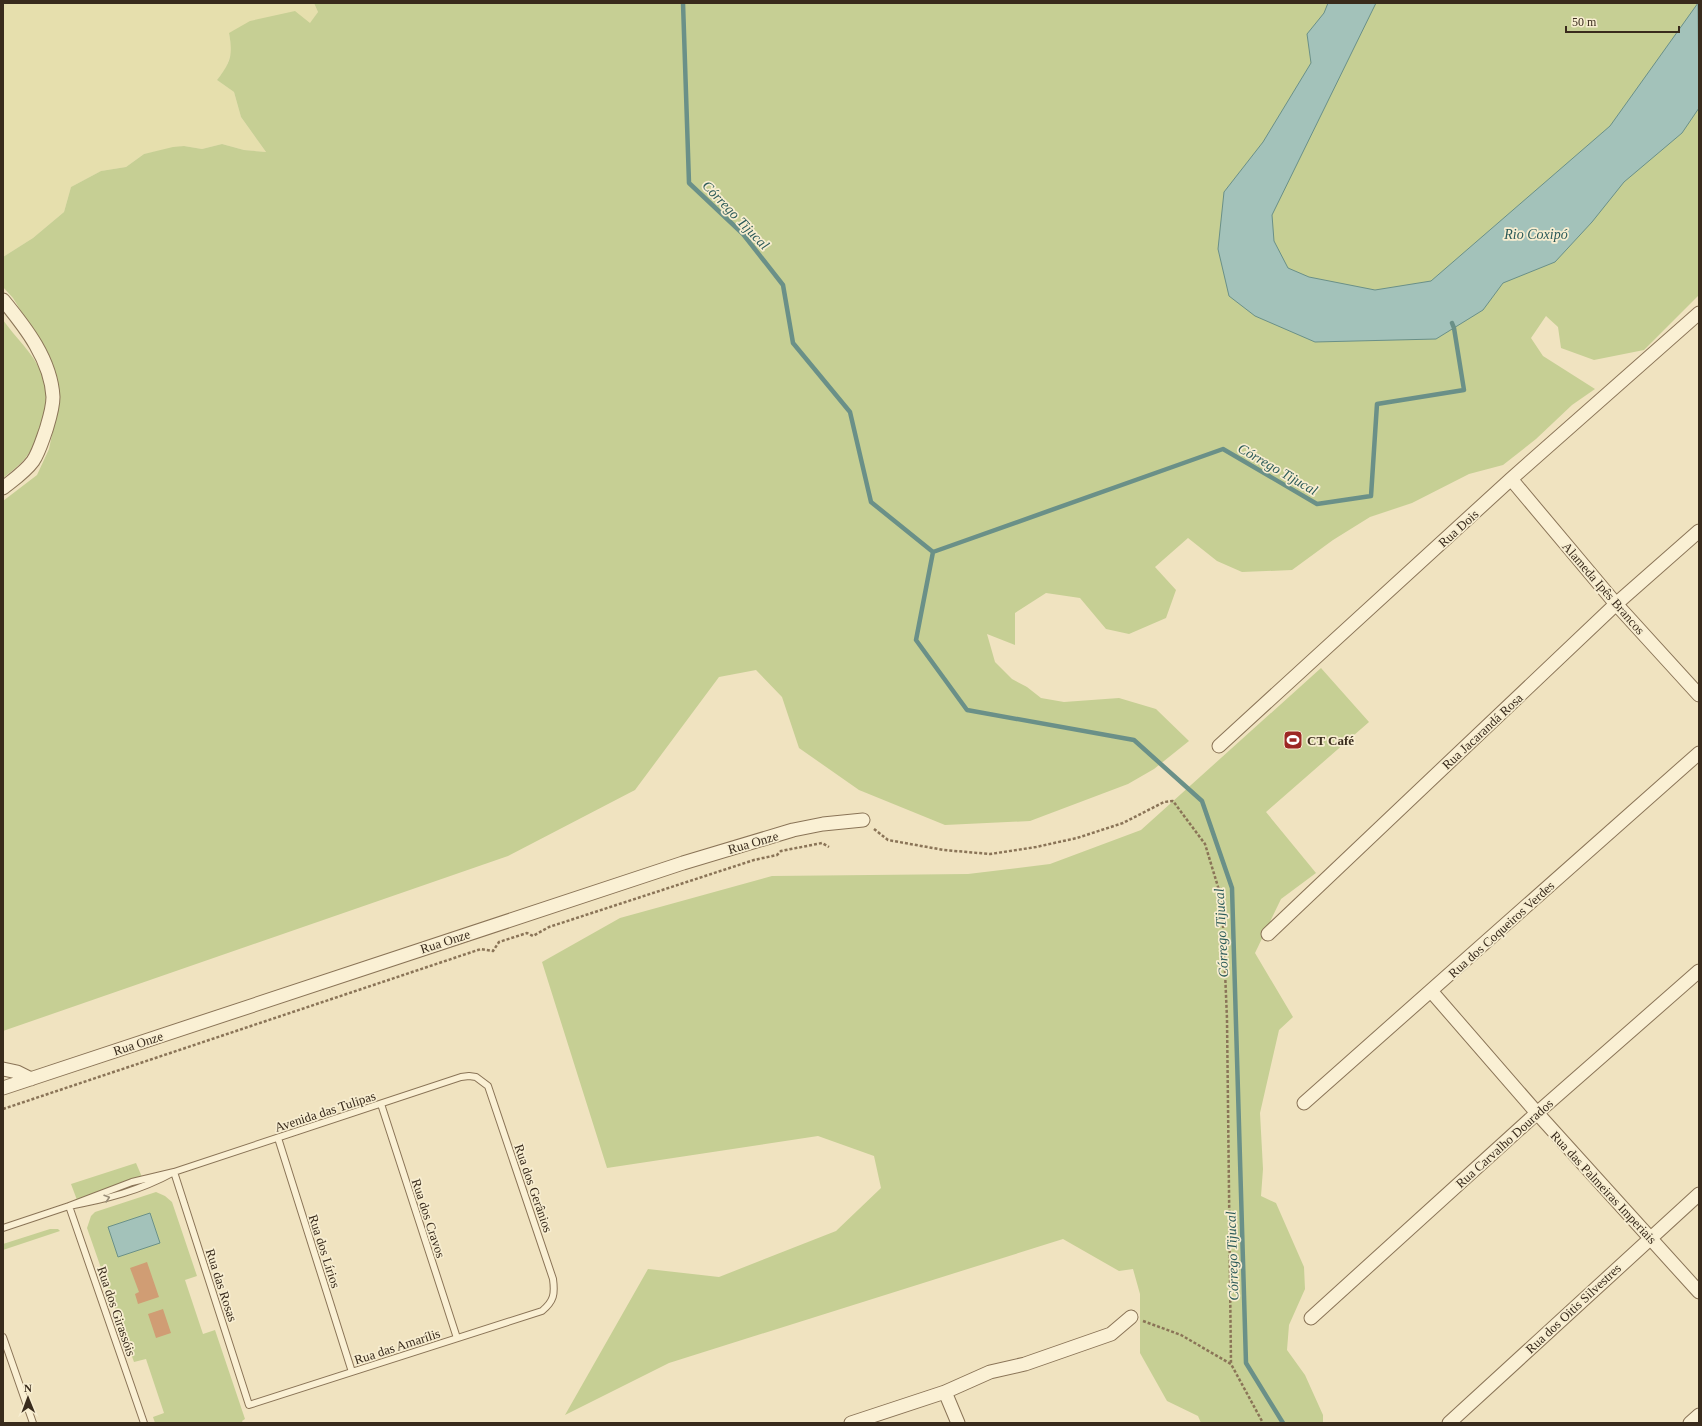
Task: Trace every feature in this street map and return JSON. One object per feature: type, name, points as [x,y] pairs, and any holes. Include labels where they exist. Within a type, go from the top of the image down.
[{"type":"street","points":[[3,300],[24,325],[40,353],[51,380],[53,399],[42,441],[32,462],[3,488]]},
{"type":"street","name":"Rua Dois","points":[[1219,746],[1511,479],[1699,313]]},
{"type":"street","name":"Alameda Ipês Brancos","points":[[1511,479],[1616,604],[1699,695]]},
{"type":"street","name":"Rua Jacarandá Rosa","points":[[1268,934],[1616,604],[1699,531]]},
{"type":"street","name":"Rua dos Coqueiros Verdes","points":[[1304,1103],[1699,753]]},
{"type":"street","name":"Rua Onze","points":[[3,1088],[682,863],[793,830],[822,824],[863,820]]},
{"type":"street","name":"Rua Carvalho Dourados","points":[[1311,1318],[1537,1113],[1699,971]]},
{"type":"street","name":"Rua das Palmeiras Imperiais","points":[[1431,991],[1537,1113],[1651,1237],[1699,1292]]},
{"type":"street","points":[[3,1069],[31,1079]]},
{"type":"street","name":"Rua dos Oitis Silvestres","points":[[1448,1423],[1699,1194]]},
{"type":"street","points":[[851,1423],[945,1392],[990,1372],[1025,1364],[1111,1334],[1131,1317]]},
{"type":"street","points":[[945,1392],[958,1423]]},
{"type":"street","points":[[1690,1423],[1699,1415]]},
{"type":"lane","name":"Avenida das Tulipas","points":[[3,1228],[69,1206],[102,1200],[149,1185],[174,1172],[461,1077],[476,1077],[483,1081]]},
{"type":"lane","name":"Rua dos Gerânios","points":[[483,1081],[488,1086],[553,1279],[554,1297],[550,1304]]},
{"type":"lane","name":"Rua dos Cravos","points":[[381,1104],[457,1338]]},
{"type":"lane","name":"Rua dos Lírios","points":[[278,1138],[352,1372]]},
{"type":"lane","name":"Rua das Rosas","points":[[174,1172],[249,1405]]},
{"type":"lane","name":"Rua dos Girassóis","points":[[69,1206],[144,1423]]},
{"type":"lane","name":"Rua das Amarílis","points":[[249,1405],[542,1311],[550,1304]]},
{"type":"lane","points":[[3,1337],[32,1423]]},
{"type":"path","points":[[863,820],[888,840],[944,850],[990,854],[1036,847],[1077,838],[1123,823],[1164,802],[1172,801],[1205,844],[1222,900],[1227,1019],[1231,1364],[1263,1423]]},
{"type":"path","points":[[3,1109],[481,949],[493,951],[500,942],[527,933],[533,936],[549,927],[754,860],[777,855],[782,851],[822,843],[828,847]]},
{"type":"path","points":[[1131,1317],[1181,1335],[1231,1364]]},
{"type":"shaded area","points":[[3,3],[314,3],[318,12],[310,24],[229,33],[232,51],[226,68],[217,80],[234,92],[241,117],[266,152],[244,150],[222,144],[202,149],[184,146],[144,154],[126,167],[101,171],[71,187],[64,212],[33,238],[3,257]]},
{"type":"green space","points":[[314,3],[1699,3],[1699,295],[1644,350],[1594,360],[1561,348],[1558,327],[1546,316],[1531,338],[1543,356],[1595,389],[1572,405],[1536,439],[1503,465],[1469,474],[1412,503],[1370,517],[1333,540],[1292,570],[1242,572],[1217,561],[1188,538],[1155,567],[1176,590],[1166,618],[1129,634],[1106,629],[1080,598],[1046,593],[1015,613],[1015,645],[987,634],[995,662],[1012,679],[1027,687],[1041,698],[1064,702],[1119,698],[1156,709],[1189,741],[1154,769],[1128,784],[1030,821],[945,825],[859,790],[799,748],[782,697],[756,670],[719,677],[635,790],[508,856],[3,1031],[3,501],[37,475],[49,449],[57,411],[38,339],[13,298],[3,287],[3,257],[33,238],[64,212],[71,187],[101,171],[126,167],[144,154],[173,147],[184,146],[202,149],[222,144],[244,150],[266,152],[241,117],[234,92],[217,80],[230,58],[231,47],[229,33],[250,21],[295,11],[310,23],[318,12]]},
{"type":"green space","points":[[3,320],[38,365],[44,383],[46,407],[40,431],[29,453],[22,462],[3,478]]},
{"type":"green space","points":[[1321,668],[1369,722],[1266,812],[1316,873],[1281,899],[1255,953],[1293,1017],[1279,1030],[1260,1113],[1263,1169],[1261,1196],[1276,1203],[1304,1267],[1305,1289],[1289,1325],[1287,1350],[1305,1375],[1323,1415],[1323,1423],[1201,1423],[1198,1416],[1167,1401],[1140,1353],[1140,1294],[1133,1269],[1119,1271],[1063,1239],[669,1363],[565,1415],[648,1269],[719,1277],[836,1231],[881,1188],[874,1156],[818,1136],[607,1168],[542,962],[620,918],[772,876],[968,874],[1050,864],[1141,830]]},
{"type":"green space","points":[[136,1163],[142,1177],[77,1200],[71,1184]]},
{"type":"green space","points":[[156,1192],[165,1196],[172,1202],[197,1276],[185,1280],[203,1334],[215,1330],[245,1419],[242,1421],[243,1423],[155,1423],[153,1417],[164,1413],[146,1359],[134,1362],[87,1228],[91,1216],[95,1212]]},
{"type":"green space","points":[[50,1229],[58,1229],[60,1231],[3,1250],[3,1244]]},
{"type":"water","name":"Rio Coxipó","points":[[1328,3],[1376,3],[1272,215],[1274,241],[1288,268],[1309,277],[1375,290],[1431,281],[1610,126],[1698,3],[1699,108],[1682,133],[1624,182],[1592,222],[1555,262],[1503,283],[1483,310],[1436,339],[1315,342],[1255,316],[1229,296],[1218,249],[1224,192],[1263,142],[1311,63],[1307,34],[1324,13]]},
{"type":"water","points":[[150,1213],[160,1243],[118,1257],[108,1227]]},
{"type":"building","points":[[147,1262],[159,1297],[138,1304],[135,1294],[139,1292],[130,1268]]},
{"type":"building","points":[[163,1309],[171,1333],[156,1338],[148,1314]]},
{"type":"waterway","name":"Córrego Tijucal","points":[[683,3],[689,183],[743,234],[783,285],[793,343],[850,412],[871,502],[933,552],[916,640],[967,710],[1134,740],[1202,801],[1232,888],[1246,1363],[1283,1423]]},
{"type":"waterway","name":"Córrego Tijucal","points":[[933,552],[1223,449],[1317,504],[1371,496],[1377,404],[1464,390],[1452,323]]},
{"type":"place","name":"CT Café","points":[[1293,740]]}]
